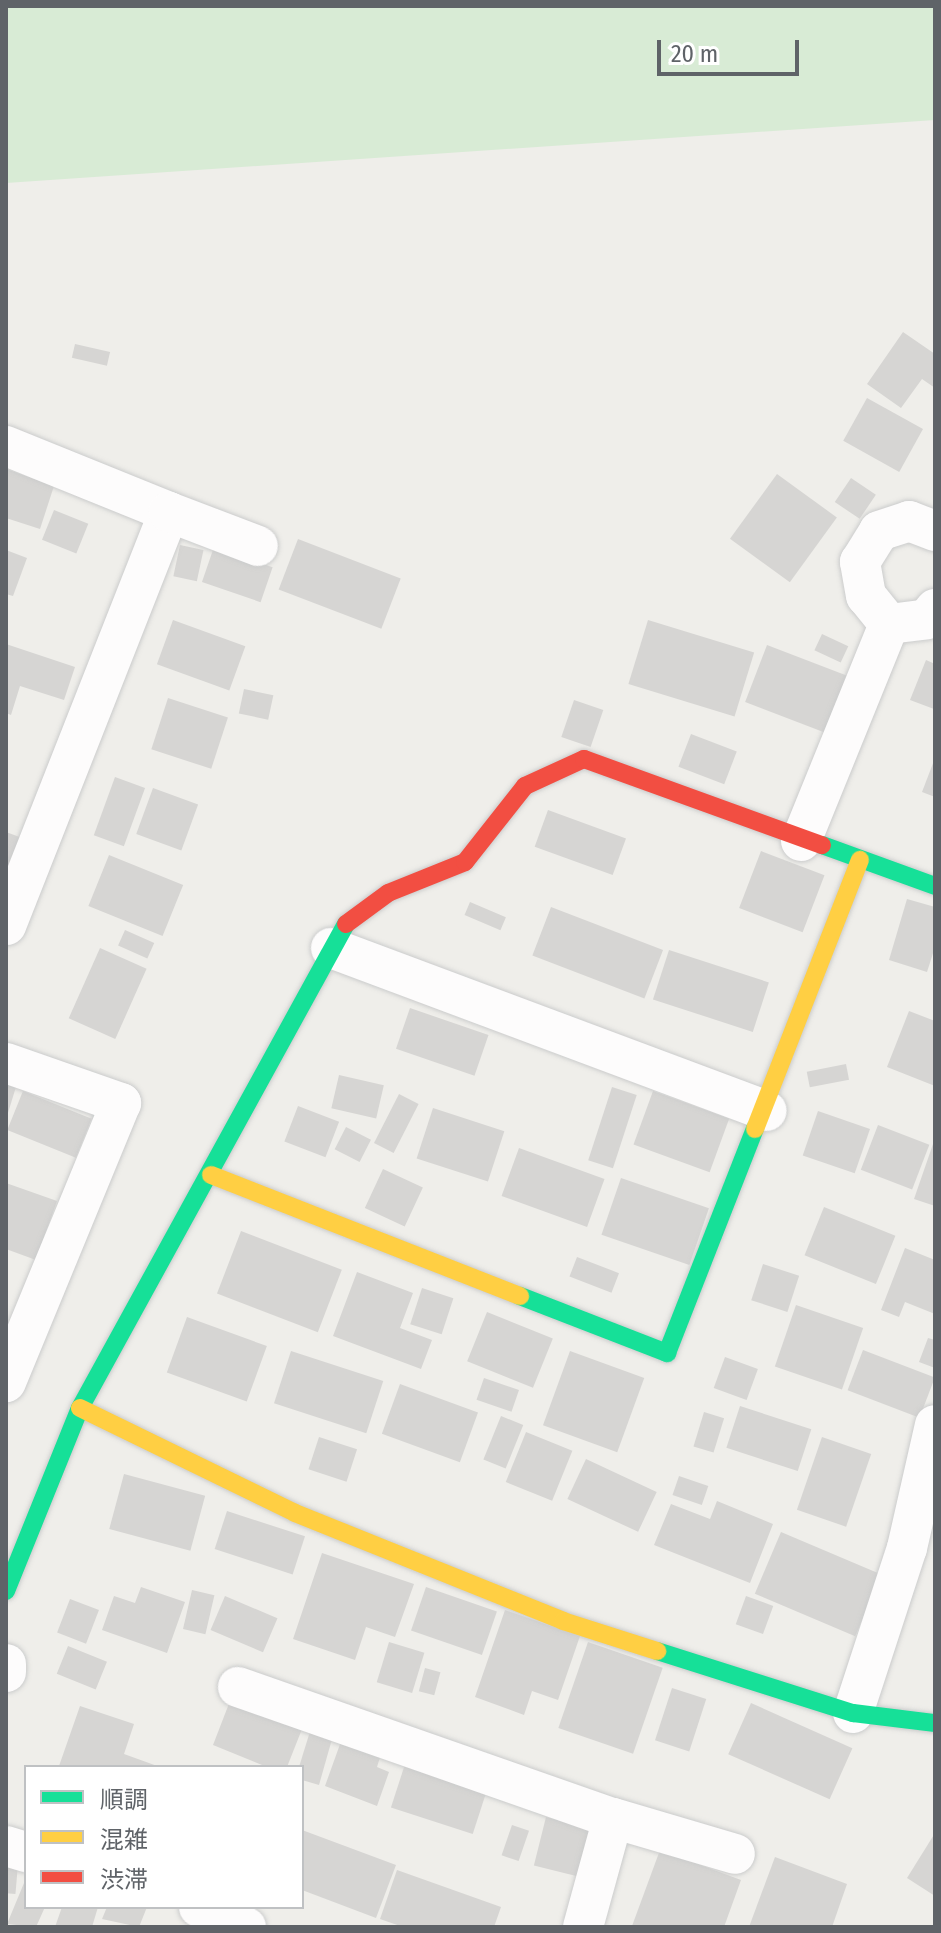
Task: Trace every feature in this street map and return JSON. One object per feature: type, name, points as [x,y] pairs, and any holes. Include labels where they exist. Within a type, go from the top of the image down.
[{"type":"street","points":[[6,446],[258,546]]},
{"type":"street","points":[[6,925],[169,512]]},
{"type":"street","points":[[889,624],[866,596],[860,562],[879,531],[909,521],[935,531]]},
{"type":"street","points":[[889,624],[927,619],[935,609]]},
{"type":"street","points":[[801,841],[889,624]]},
{"type":"street","points":[[6,1591],[80,1408],[211,1175],[345,925],[388,893],[465,862],[525,786],[584,759],[801,841],[935,886]]},
{"type":"street","points":[[211,1175],[667,1353],[766,1111],[860,860]]},
{"type":"street","points":[[331,948],[766,1111]]},
{"type":"street","points":[[6,1063],[121,1103],[6,1382]]},
{"type":"street","points":[[80,1408],[295,1513],[563,1621],[853,1713],[935,1723]]},
{"type":"street","points":[[853,1713],[907,1548],[935,1426]]},
{"type":"street","points":[[6,1664],[6,1672]]},
{"type":"street","points":[[238,1687],[613,1818],[735,1854]]},
{"type":"street","points":[[583,1927],[613,1818]]},
{"type":"street","points":[[204,1909],[246,1927]]},
{"type":"green space","points":[[6,6],[935,6],[935,120],[6,183]]},
{"type":"building","points":[[903,332],[935,354],[935,388],[922,379],[901,408],[867,384]]},
{"type":"building","points":[[75,344],[110,352],[107,366],[72,358]]},
{"type":"building","points":[[867,398],[923,429],[899,472],[843,441]]},
{"type":"building","points":[[6,469],[54,486],[40,529],[6,518]]},
{"type":"building","points":[[777,474],[837,517],[790,582],[730,539]]},
{"type":"building","points":[[851,478],[876,495],[860,519],[835,502]]},
{"type":"building","points":[[54,510],[88,524],[76,554],[42,540]]},
{"type":"building","points":[[298,539],[401,578],[381,629],[279,589]]},
{"type":"building","points":[[180,545],[203,550],[197,581],[173,576]]},
{"type":"building","points":[[214,547],[273,567],[261,602],[202,582]]},
{"type":"building","points":[[6,550],[27,558],[13,596],[6,594]]},
{"type":"building","points":[[173,620],[245,646],[229,691],[157,664]]},
{"type":"building","points":[[648,620],[754,652],[735,717],[628,684]]},
{"type":"building","points":[[822,634],[848,646],[841,663],[814,650]]},
{"type":"building","points":[[6,644],[75,667],[64,700],[20,686],[11,715],[6,713]]},
{"type":"building","points":[[767,645],[849,677],[827,733],[745,702]]},
{"type":"building","points":[[926,660],[935,664],[934,709],[910,700]]},
{"type":"building","points":[[244,689],[273,695],[268,720],[239,713]]},
{"type":"building","points":[[168,698],[228,717],[211,769],[151,749]]},
{"type":"building","points":[[574,700],[603,710],[591,747],[561,737]]},
{"type":"building","points":[[691,734],[737,752],[724,784],[678,767]]},
{"type":"building","points":[[935,758],[935,797],[922,792]]},
{"type":"building","points":[[115,777],[145,788],[124,846],[94,835]]},
{"type":"building","points":[[153,788],[198,804],[181,850],[136,834]]},
{"type":"building","points":[[548,810],[626,838],[613,875],[535,847]]},
{"type":"building","points":[[6,832],[25,839],[6,893]]},
{"type":"building","points":[[761,851],[824,875],[803,932],[739,908]]},
{"type":"building","points":[[109,855],[183,885],[163,936],[88,906]]},
{"type":"building","points":[[907,899],[935,907],[935,947],[927,972],[889,960]]},
{"type":"building","points":[[470,902],[506,917],[500,930],[465,915]]},
{"type":"building","points":[[551,907],[663,950],[644,999],[532,956]]},
{"type":"building","points":[[125,930],[154,943],[147,959],[118,946]]},
{"type":"building","points":[[100,948],[147,969],[115,1039],[69,1018]]},
{"type":"building","points":[[669,950],[769,982],[753,1032],[653,999]]},
{"type":"building","points":[[410,1008],[488,1035],[474,1076],[396,1049]]},
{"type":"building","points":[[909,1011],[935,1021],[935,1086],[887,1067]]},
{"type":"building","points":[[846,1064],[849,1080],[810,1087],[807,1072]]},
{"type":"building","points":[[339,1075],[384,1085],[376,1118],[331,1108]]},
{"type":"building","points":[[6,1084],[16,1087],[7,1116],[6,1116]]},
{"type":"building","points":[[612,1087],[637,1095],[613,1168],[588,1160]]},
{"type":"building","points":[[23,1091],[92,1119],[76,1158],[7,1130]]},
{"type":"building","points":[[653,1091],[729,1119],[710,1172],[634,1145]]},
{"type":"building","points":[[399,1094],[419,1104],[394,1153],[374,1143]]},
{"type":"building","points":[[298,1106],[339,1122],[325,1157],[284,1141]]},
{"type":"building","points":[[433,1108],[504,1131],[488,1182],[417,1158]]},
{"type":"building","points":[[818,1111],[870,1129],[855,1173],[803,1155]]},
{"type":"building","points":[[878,1125],[929,1145],[912,1190],[861,1170]]},
{"type":"building","points":[[346,1127],[371,1140],[360,1162],[335,1149]]},
{"type":"building","points":[[935,1145],[935,1206],[914,1199]]},
{"type":"building","points":[[519,1148],[605,1179],[587,1227],[502,1196]]},
{"type":"building","points":[[383,1169],[423,1188],[405,1227],[365,1208]]},
{"type":"building","points":[[621,1178],[709,1208],[689,1265],[601,1235]]},
{"type":"building","points":[[6,1183],[57,1201],[36,1260],[6,1249]]},
{"type":"building","points":[[824,1207],[895,1236],[876,1284],[805,1255]]},
{"type":"building","points":[[241,1231],[342,1270],[318,1332],[217,1294]]},
{"type":"building","points":[[905,1248],[935,1260],[935,1314],[905,1302],[899,1317],[881,1310]]},
{"type":"building","points":[[577,1257],[619,1273],[611,1293],[569,1277]]},
{"type":"building","points":[[763,1264],[799,1276],[787,1312],[751,1300]]},
{"type":"building","points":[[357,1272],[413,1293],[400,1328],[432,1340],[421,1369],[333,1336]]},
{"type":"building","points":[[422,1288],[453,1298],[442,1334],[410,1324]]},
{"type":"building","points":[[796,1305],[863,1328],[842,1390],[775,1366]]},
{"type":"building","points":[[487,1312],[553,1339],[533,1388],[467,1361]]},
{"type":"building","points":[[187,1317],[267,1346],[247,1402],[167,1372]]},
{"type":"building","points":[[928,1338],[935,1340],[935,1368],[919,1362]]},
{"type":"building","points":[[863,1350],[935,1378],[919,1418],[848,1390]]},
{"type":"building","points":[[291,1351],[383,1381],[366,1433],[274,1403]]},
{"type":"building","points":[[570,1351],[644,1378],[617,1452],[543,1425]]},
{"type":"building","points":[[725,1357],[758,1369],[747,1400],[714,1388]]},
{"type":"building","points":[[484,1378],[519,1390],[511,1412],[477,1400]]},
{"type":"building","points":[[400,1384],[478,1412],[460,1462],[382,1434]]},
{"type":"building","points":[[740,1406],[811,1429],[798,1471],[726,1448]]},
{"type":"building","points":[[704,1412],[724,1418],[714,1453],[693,1446]]},
{"type":"building","points":[[501,1416],[523,1425],[506,1469],[483,1460]]},
{"type":"building","points":[[526,1432],[572,1451],[552,1501],[506,1482]]},
{"type":"building","points":[[319,1437],[357,1449],[347,1482],[308,1469]]},
{"type":"building","points":[[822,1437],[871,1454],[846,1527],[797,1510]]},
{"type":"building","points":[[586,1459],[657,1492],[638,1532],[567,1499]]},
{"type":"building","points":[[124,1474],[205,1496],[190,1551],[109,1529]]},
{"type":"building","points":[[679,1476],[708,1486],[702,1505],[672,1495]]},
{"type":"building","points":[[717,1501],[773,1524],[750,1583],[654,1545],[671,1504],[710,1519]]},
{"type":"building","points":[[227,1511],[305,1536],[293,1574],[215,1549]]},
{"type":"building","points":[[781,1532],[881,1575],[855,1636],[755,1594]]},
{"type":"building","points":[[322,1553],[414,1584],[395,1637],[366,1627],[355,1660],[293,1639]]},
{"type":"building","points":[[141,1587],[185,1602],[167,1653],[102,1630],[114,1596],[135,1603]]},
{"type":"building","points":[[426,1587],[497,1611],[482,1655],[411,1630]]},
{"type":"building","points":[[192,1590],[214,1595],[205,1634],[183,1629]]},
{"type":"building","points":[[225,1596],[277,1618],[263,1652],[211,1630]]},
{"type":"building","points":[[746,1596],[773,1606],[763,1634],[736,1624]]},
{"type":"building","points":[[70,1599],[99,1610],[86,1644],[57,1633]]},
{"type":"building","points":[[505,1610],[580,1636],[558,1700],[532,1691],[524,1715],[475,1697]]},
{"type":"building","points":[[389,1642],[424,1653],[412,1693],[377,1682]]},
{"type":"building","points":[[588,1642],[663,1668],[633,1754],[558,1728]]},
{"type":"building","points":[[68,1646],[107,1662],[96,1690],[57,1674]]},
{"type":"building","points":[[425,1668],[440,1672],[434,1695],[419,1691]]},
{"type":"building","points":[[672,1688],[706,1699],[689,1751],[655,1740]]},
{"type":"building","points":[[230,1701],[302,1729],[288,1765],[262,1765],[213,1745]]},
{"type":"building","points":[[751,1703],[852,1748],[830,1799],[728,1754]]},
{"type":"building","points":[[80,1706],[134,1724],[124,1754],[154,1765],[59,1765]]},
{"type":"building","points":[[312,1725],[334,1732],[319,1785],[304,1781],[304,1765],[300,1765]]},
{"type":"building","points":[[344,1733],[383,1748],[377,1767],[389,1772],[377,1806],[325,1786]]},
{"type":"building","points":[[407,1758],[489,1785],[473,1834],[391,1807]]},
{"type":"building","points":[[546,1817],[601,1831],[589,1879],[534,1866]]},
{"type":"building","points":[[512,1825],[529,1831],[519,1861],[502,1855]]},
{"type":"building","points":[[304,1831],[396,1865],[376,1918],[304,1891]]},
{"type":"building","points":[[935,1833],[935,1896],[907,1878]]},
{"type":"building","points":[[660,1850],[741,1880],[724,1927],[632,1926]]},
{"type":"building","points":[[775,1857],[847,1884],[832,1927],[749,1927]]},
{"type":"building","points":[[6,1864],[18,1865],[15,1894],[6,1893]]},
{"type":"building","points":[[397,1870],[501,1907],[494,1927],[403,1927],[380,1919]]},
{"type":"building","points":[[24,1883],[24,1909],[44,1909],[36,1927],[7,1924]]},
{"type":"building","points":[[61,1909],[97,1909],[92,1927],[55,1927]]},
{"type":"building","points":[[106,1909],[146,1909],[139,1927],[102,1919]]},
{"type":"traffic: fast","points":[[822,845],[935,886]]},
{"type":"traffic: fast","points":[[6,1591],[80,1408],[346,924]]},
{"type":"traffic: fast","points":[[520,1296],[667,1353],[755,1129]]},
{"type":"traffic: fast","points":[[657,1651],[853,1713],[935,1723]]},
{"type":"traffic: slow","points":[[755,1129],[860,860]]},
{"type":"traffic: slow","points":[[211,1175],[520,1296]]},
{"type":"traffic: slow","points":[[80,1408],[295,1513],[563,1621],[657,1651]]},
{"type":"traffic: jam","points":[[346,924],[388,893],[465,862],[525,786],[584,759],[822,845]]}]
